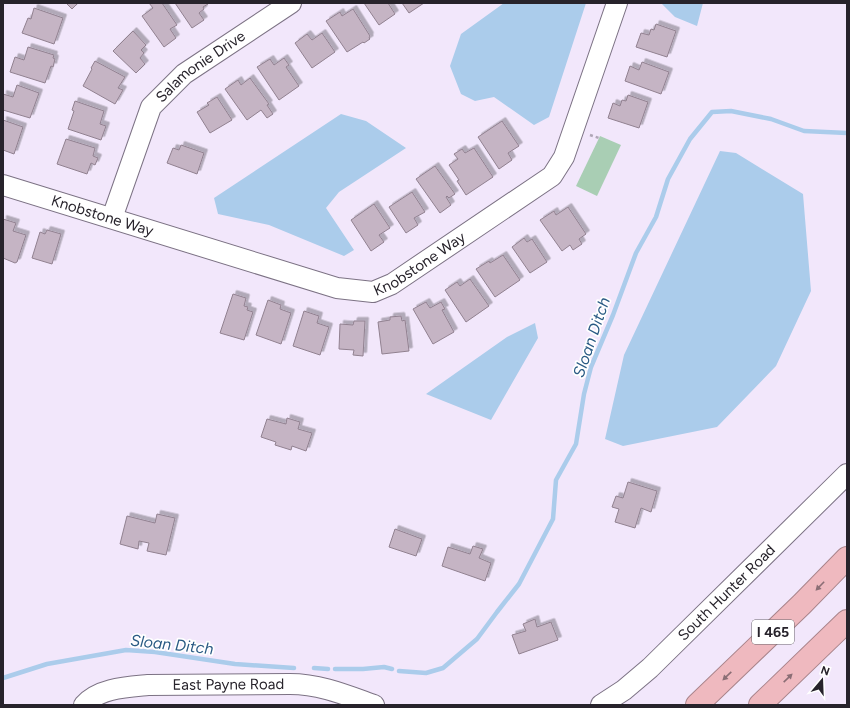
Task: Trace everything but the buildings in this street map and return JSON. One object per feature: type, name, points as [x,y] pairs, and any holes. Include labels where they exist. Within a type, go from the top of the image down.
[{"type":"highway","name":"I 465","points":[[697,705],[802,604],[847,558]]},
{"type":"highway","name":"I 465","points":[[760,705],[847,621]]},
{"type":"street","name":"Salamonie Drive","points":[[112,218],[151,107],[184,74],[291,3]]},
{"type":"street","name":"Knobstone Way","points":[[3,184],[337,288],[373,292],[392,284],[552,176],[564,157],[617,3]]},
{"type":"street","name":"South Hunter Road","points":[[601,705],[624,690],[650,668],[847,474]]},
{"type":"street","name":"East Payne Road","points":[[84,705],[104,692],[126,687],[148,685],[295,684],[325,688],[374,705]]},
{"type":"green space","points":[[600,136],[621,145],[597,196],[576,186]]},
{"type":"water","points":[[504,3],[586,3],[549,117],[534,125],[494,97],[475,101],[461,94],[450,66],[461,34]]},
{"type":"water","points":[[661,3],[703,3],[697,26],[675,17]]},
{"type":"water","points":[[341,114],[366,121],[406,148],[339,192],[326,208],[354,250],[344,256],[269,225],[218,214],[214,198]]},
{"type":"water","points":[[720,151],[736,153],[803,194],[811,291],[776,366],[717,427],[623,446],[605,439],[624,355]]},
{"type":"water","points":[[535,323],[538,338],[491,420],[426,394],[507,337]]},
{"type":"waterway","name":"Sloan Ditch","points":[[399,671],[426,673],[443,668],[477,639],[519,584],[553,519],[556,480],[576,444],[584,394],[591,367],[613,315],[636,253],[656,217],[668,179],[690,139],[712,112],[731,111],[771,119],[804,131],[847,133]]},
{"type":"waterway","name":"Sloan Ditch","points":[[3,678],[47,664],[126,650],[155,652],[235,664],[294,668]]},
{"type":"waterway","name":"Sloan Ditch","points":[[335,669],[384,667],[392,669]]},
{"type":"waterway","name":"Sloan Ditch","points":[[314,668],[328,669]]}]
